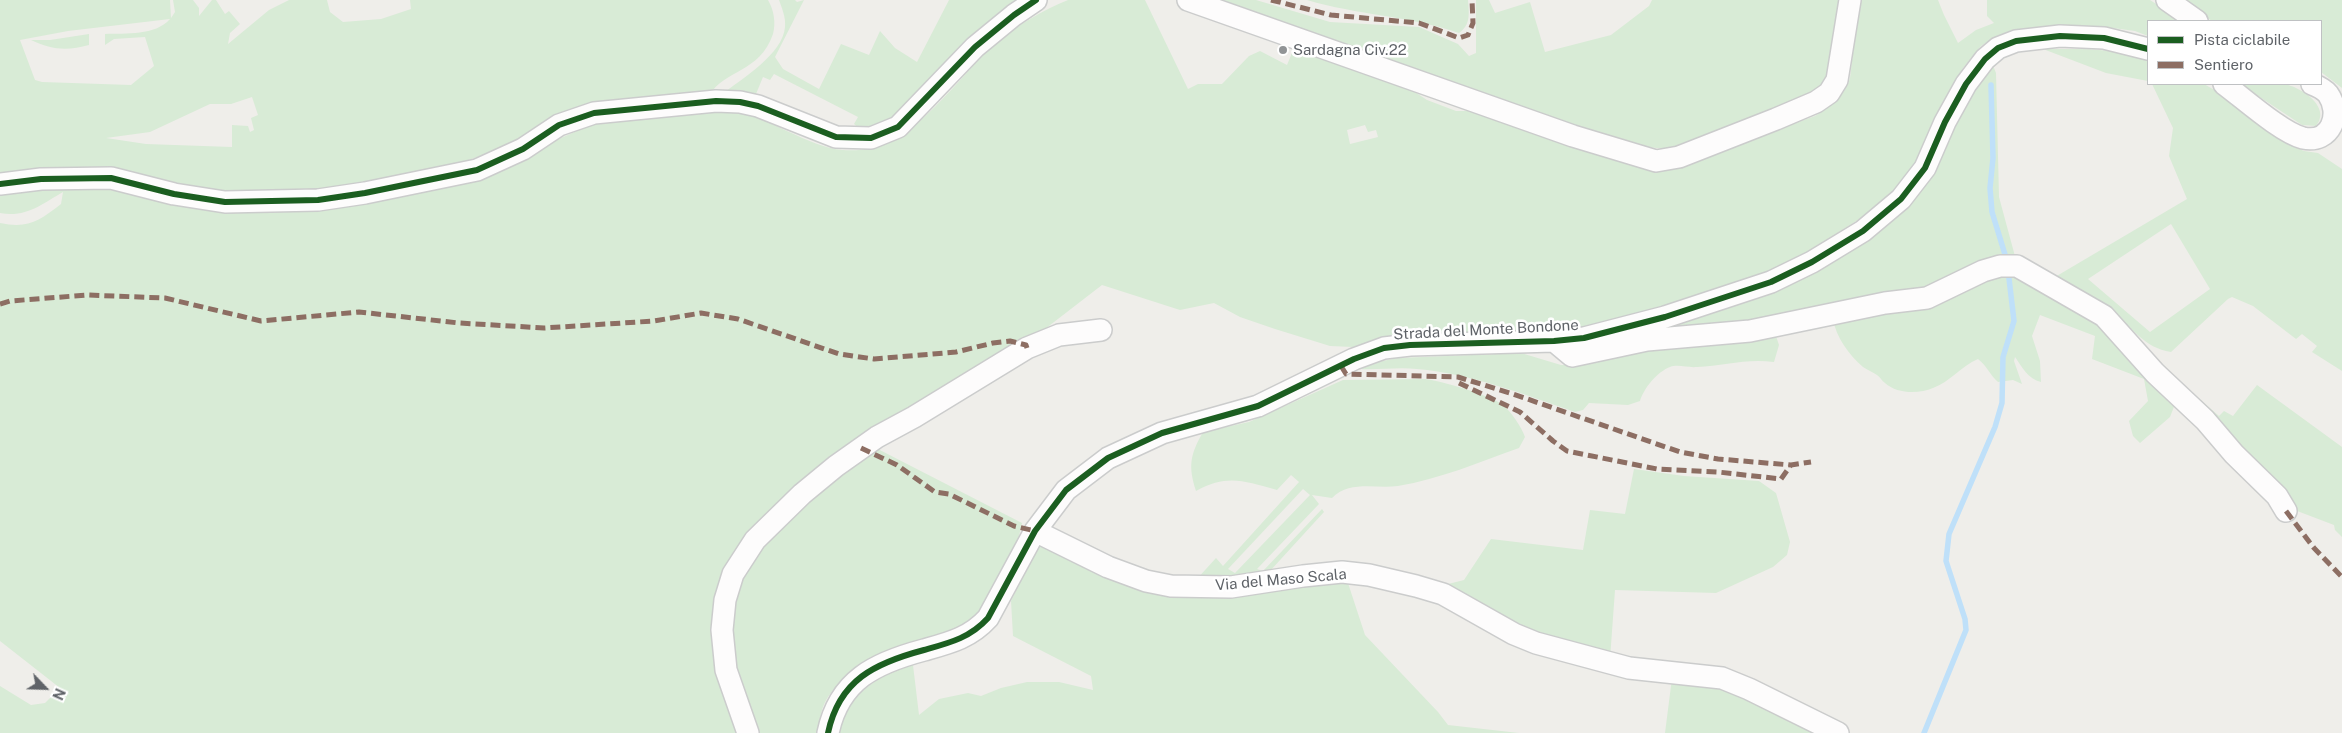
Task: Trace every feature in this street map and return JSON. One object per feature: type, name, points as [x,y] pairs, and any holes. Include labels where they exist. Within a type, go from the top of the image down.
[{"type":"street","points":[[0,184],[42,179],[110,178],[174,194],[226,202],[318,200],[374,191],[477,170],[523,149],[559,125],[594,113],[716,101],[740,102],[758,106],[836,137],[871,138],[898,127],[975,47],[994,30],[1036,0]]},
{"type":"street","points":[[1188,0],[1574,136],[1656,160],[1666,160],[1776,120],[1816,102],[1829,93],[1837,80],[1850,0]]},
{"type":"street","points":[[2167,0],[2196,20]]},
{"type":"street","name":"Strada del Monte Bondone","points":[[828,733],[832,713],[837,703],[859,679],[891,660],[946,645],[964,638],[979,629],[988,618],[1009,581],[1034,531],[1066,490],[1108,458],[1162,433],[1258,406],[1354,359],[1384,348],[1410,345],[1554,341],[1584,338],[1648,322],[1771,282],[1812,262],[1863,231],[1886,214],[1914,185],[1925,168],[1966,84],[1985,59],[1998,48],[2016,41],[2060,36],[2104,38],[2147,49]]},
{"type":"street","points":[[2225,85],[2291,133],[2313,139],[2330,132],[2336,115],[2334,102],[2328,94],[2314,85]]},
{"type":"street","points":[[1554,341],[1572,356],[1648,340],[1750,331],[1885,303],[1927,298],[2008,266],[2104,316],[2155,372],[2205,420],[2234,454],[2277,496],[2286,511]]},
{"type":"street","points":[[748,733],[726,670],[722,630],[725,600],[732,574],[755,540],[809,489],[877,436],[1027,348],[1059,335],[1101,330]]},
{"type":"street","name":"Via del Maso Scala","points":[[1034,531],[1108,567],[1146,582],[1171,586],[1231,587],[1342,572],[1369,575],[1416,586],[1443,594],[1514,634],[1536,643],[1630,668],[1722,678],[1749,689],[1838,733]]},
{"type":"green space","points":[[0,0],[170,0],[171,18],[175,12],[173,0],[193,0],[199,8],[199,16],[212,0],[216,0],[225,14],[229,11],[240,24],[230,33],[228,44],[269,10],[289,0],[327,0],[330,12],[343,22],[381,19],[411,9],[410,0],[768,0],[773,12],[774,30],[767,47],[751,64],[724,80],[710,95],[614,102],[568,110],[510,145],[452,166],[330,190],[214,192],[93,167],[29,170],[0,175]],"holes":[[[170,19],[164,24],[148,31],[105,34],[105,45],[114,39],[145,37],[154,66],[131,85],[42,82],[35,80],[20,40],[68,31]],[[252,97],[258,115],[251,118],[254,130],[250,132],[248,126],[232,125],[232,147],[146,144],[106,138],[150,132],[210,104],[231,104]]]},
{"type":"green space","points":[[779,0],[795,0],[797,2],[804,0],[775,57],[783,69],[819,89],[841,44],[869,55],[880,31],[895,48],[917,62],[949,0],[1022,0],[893,117],[885,123],[861,130],[854,124],[858,117],[774,74],[770,80],[763,77],[756,94],[740,92],[722,94],[760,65],[777,47],[783,37],[785,27],[784,13]]},
{"type":"green space","points":[[1068,0],[1145,0],[1188,89],[1198,84],[1222,84],[1249,56],[1260,51],[1287,65],[1294,48],[1409,88],[1427,100],[1456,111],[1477,111],[1655,172],[1666,170],[1815,116],[1832,105],[1841,96],[1850,78],[1859,0],[1938,0],[1958,43],[1976,30],[1994,23],[1987,16],[1987,0],[2150,0],[2180,20],[2147,20],[2147,36],[2135,31],[2113,28],[2031,30],[1995,37],[1981,46],[1963,68],[1907,180],[1872,211],[1809,251],[1752,278],[1605,324],[1563,331],[1397,338],[1353,347],[1330,346],[1240,317],[1214,303],[1180,310],[1102,285],[1032,339],[796,493],[721,600],[743,733],[0,733],[0,686],[31,705],[45,703],[60,688],[0,641],[0,223],[18,225],[33,222],[61,204],[63,192],[33,209],[18,214],[0,213],[0,194],[67,188],[96,188],[130,193],[199,209],[292,211],[340,206],[547,144],[593,124],[732,111],[761,119],[829,148],[843,150],[867,149],[889,141],[909,129],[928,114],[996,43],[1040,14]],"holes":[[[1365,125],[1368,132],[1376,130],[1378,137],[1350,144],[1347,130]]]},
{"type":"green space","points":[[1215,0],[1256,0],[1330,22],[1419,27],[1458,44],[1469,56],[1476,53],[1476,0],[1489,0],[1495,13],[1530,2],[1545,52],[1611,35],[1649,6],[1652,0],[1842,0],[1827,73],[1823,84],[1809,97],[1677,146],[1652,148],[1612,138]]},
{"type":"green space","points":[[1307,0],[1468,0],[1469,10],[1466,26],[1459,33],[1422,23]]},
{"type":"green space","points":[[2181,0],[2342,0],[2342,88],[2322,73],[2322,20],[2211,20]]},
{"type":"green space","points":[[89,34],[89,45],[74,48],[53,48],[31,40],[50,40]]},
{"type":"green space","points":[[2043,49],[2110,51],[2147,60],[2147,81],[2106,73]]},
{"type":"green space","points":[[1992,63],[1996,73],[1999,197],[2016,260],[1948,285],[1825,311],[1634,336],[1867,240],[1900,214],[1915,197],[1966,99]]},
{"type":"green space","points":[[2152,85],[2206,85],[2223,95],[2286,143],[2304,151],[2318,153],[2342,169],[2342,371],[2312,352],[2317,346],[2302,334],[2296,339],[2253,306],[2232,297],[2171,352],[2153,346],[2106,306],[2055,277],[2187,199],[2169,156],[2173,128]],"holes":[[[2171,224],[2210,289],[2150,332],[2088,279]]]},
{"type":"green space","points":[[2242,85],[2287,85],[2306,94],[2317,105],[2320,119],[2316,126],[2302,125]]},
{"type":"green space","points":[[2016,271],[2098,316],[2177,399],[2170,417],[2140,443],[2133,436],[2129,421],[2148,401],[2144,379],[2092,359],[2095,336],[2040,315],[2032,336],[2040,361],[2041,382],[2029,375],[2015,357],[2014,361],[2022,384],[2013,380],[1998,382],[1978,359],[1939,385],[1915,392],[1902,391],[1890,387],[1877,375],[1863,367],[1844,345],[1833,319],[1987,275]]},
{"type":"green space","points":[[1776,336],[1779,345],[1774,362],[1754,361],[1697,367],[1673,366],[1665,369],[1656,377],[1648,386],[1640,401],[1628,405],[1589,403],[1583,410],[1575,412],[1517,392],[1458,375],[1410,368],[1360,369],[1382,361],[1398,358],[1521,353],[1561,365],[1580,365],[1595,363],[1629,352]]},
{"type":"green space","points":[[2150,356],[2219,416],[2224,411],[2233,416],[2257,385],[2342,447],[2342,537],[2335,530],[2334,525],[2292,509]]},
{"type":"green space","points":[[1425,379],[1443,382],[1488,397],[1503,405],[1516,420],[1525,437],[1519,448],[1460,470],[1429,479],[1389,487],[1355,487],[1339,492],[1332,498],[1312,495],[1319,504],[1257,569],[1263,571],[1322,509],[1324,512],[1270,571],[1278,571],[1196,580],[1216,558],[1223,566],[1299,482],[1291,475],[1277,490],[1245,482],[1227,481],[1217,482],[1196,491],[1191,467],[1195,447],[1203,432],[1249,422],[1343,380]],"holes":[[[1303,489],[1310,495],[1235,573],[1228,569]]]},
{"type":"green space","points":[[872,446],[1022,523],[1018,540],[985,605],[967,625],[841,682],[826,700],[817,733],[751,733],[728,667],[728,600],[758,542]]},
{"type":"green space","points":[[1634,469],[1684,476],[1759,481],[1776,493],[1790,542],[1787,555],[1773,567],[1716,593],[1615,590],[1610,659],[1539,640],[1444,585],[1464,580],[1491,539],[1583,550],[1590,510],[1625,514]]},
{"type":"green space","points":[[1044,544],[1115,575],[1347,580],[1365,635],[1448,725],[1519,733],[836,733],[849,707],[865,689],[886,675],[913,665],[919,715],[939,699],[968,693],[981,696],[1001,688],[1027,682],[1059,682],[1093,690],[1091,676],[1013,636],[1011,601],[1038,546]]},
{"type":"green space","points":[[1672,678],[1716,683],[1827,733],[1665,733]]},
{"type":"waterway","points":[[1991,85],[1993,158],[1990,188],[1992,212],[2007,261]]},
{"type":"waterway","points":[[1924,733],[1966,630],[1965,619],[1946,561],[1949,534],[1995,427],[2002,403],[2003,357],[2014,321],[2008,270]]},
{"type":"marked path","points":[[1271,0],[1331,15],[1419,23],[1459,38],[1468,35],[1473,23],[1472,0]]},
{"type":"marked path","points":[[0,304],[10,301],[87,295],[165,298],[261,321],[359,312],[459,323],[544,328],[654,321],[701,313],[738,319],[839,354],[874,359],[956,352],[1010,341],[1026,345],[1027,348]]},
{"type":"marked path","points":[[1341,366],[1346,374],[1458,377],[1680,452],[1718,459],[1791,465]]},
{"type":"marked path","points":[[1459,383],[1520,412],[1567,451],[1657,469],[1718,472],[1781,479],[1791,465],[1811,462]]},
{"type":"marked path","points":[[861,448],[897,465],[935,492],[949,494],[1014,526],[1035,531]]},
{"type":"marked path","points":[[2286,511],[2314,548],[2342,577]]},
{"type":"cycle path","points":[[0,184],[41,179],[111,178],[174,194],[225,202],[318,200],[365,193],[477,170],[523,149],[559,125],[594,113],[716,101],[740,102],[758,106],[836,137],[871,138],[898,127],[975,47],[1014,15],[1036,0]]},
{"type":"cycle path","points":[[828,733],[833,715],[841,700],[850,687],[862,676],[890,661],[959,639],[981,625],[988,618],[1035,531],[1066,490],[1108,458],[1162,433],[1258,406],[1354,359],[1384,348],[1410,345],[1554,341],[1584,338],[1665,317],[1771,282],[1812,262],[1863,231],[1901,199],[1925,168],[1945,122],[1966,84],[1985,59],[1998,48],[2016,41],[2060,36],[2104,38],[2147,49]]},
{"type":"place","name":"Sardagna Civ.22","points":[[1283,50]]}]
